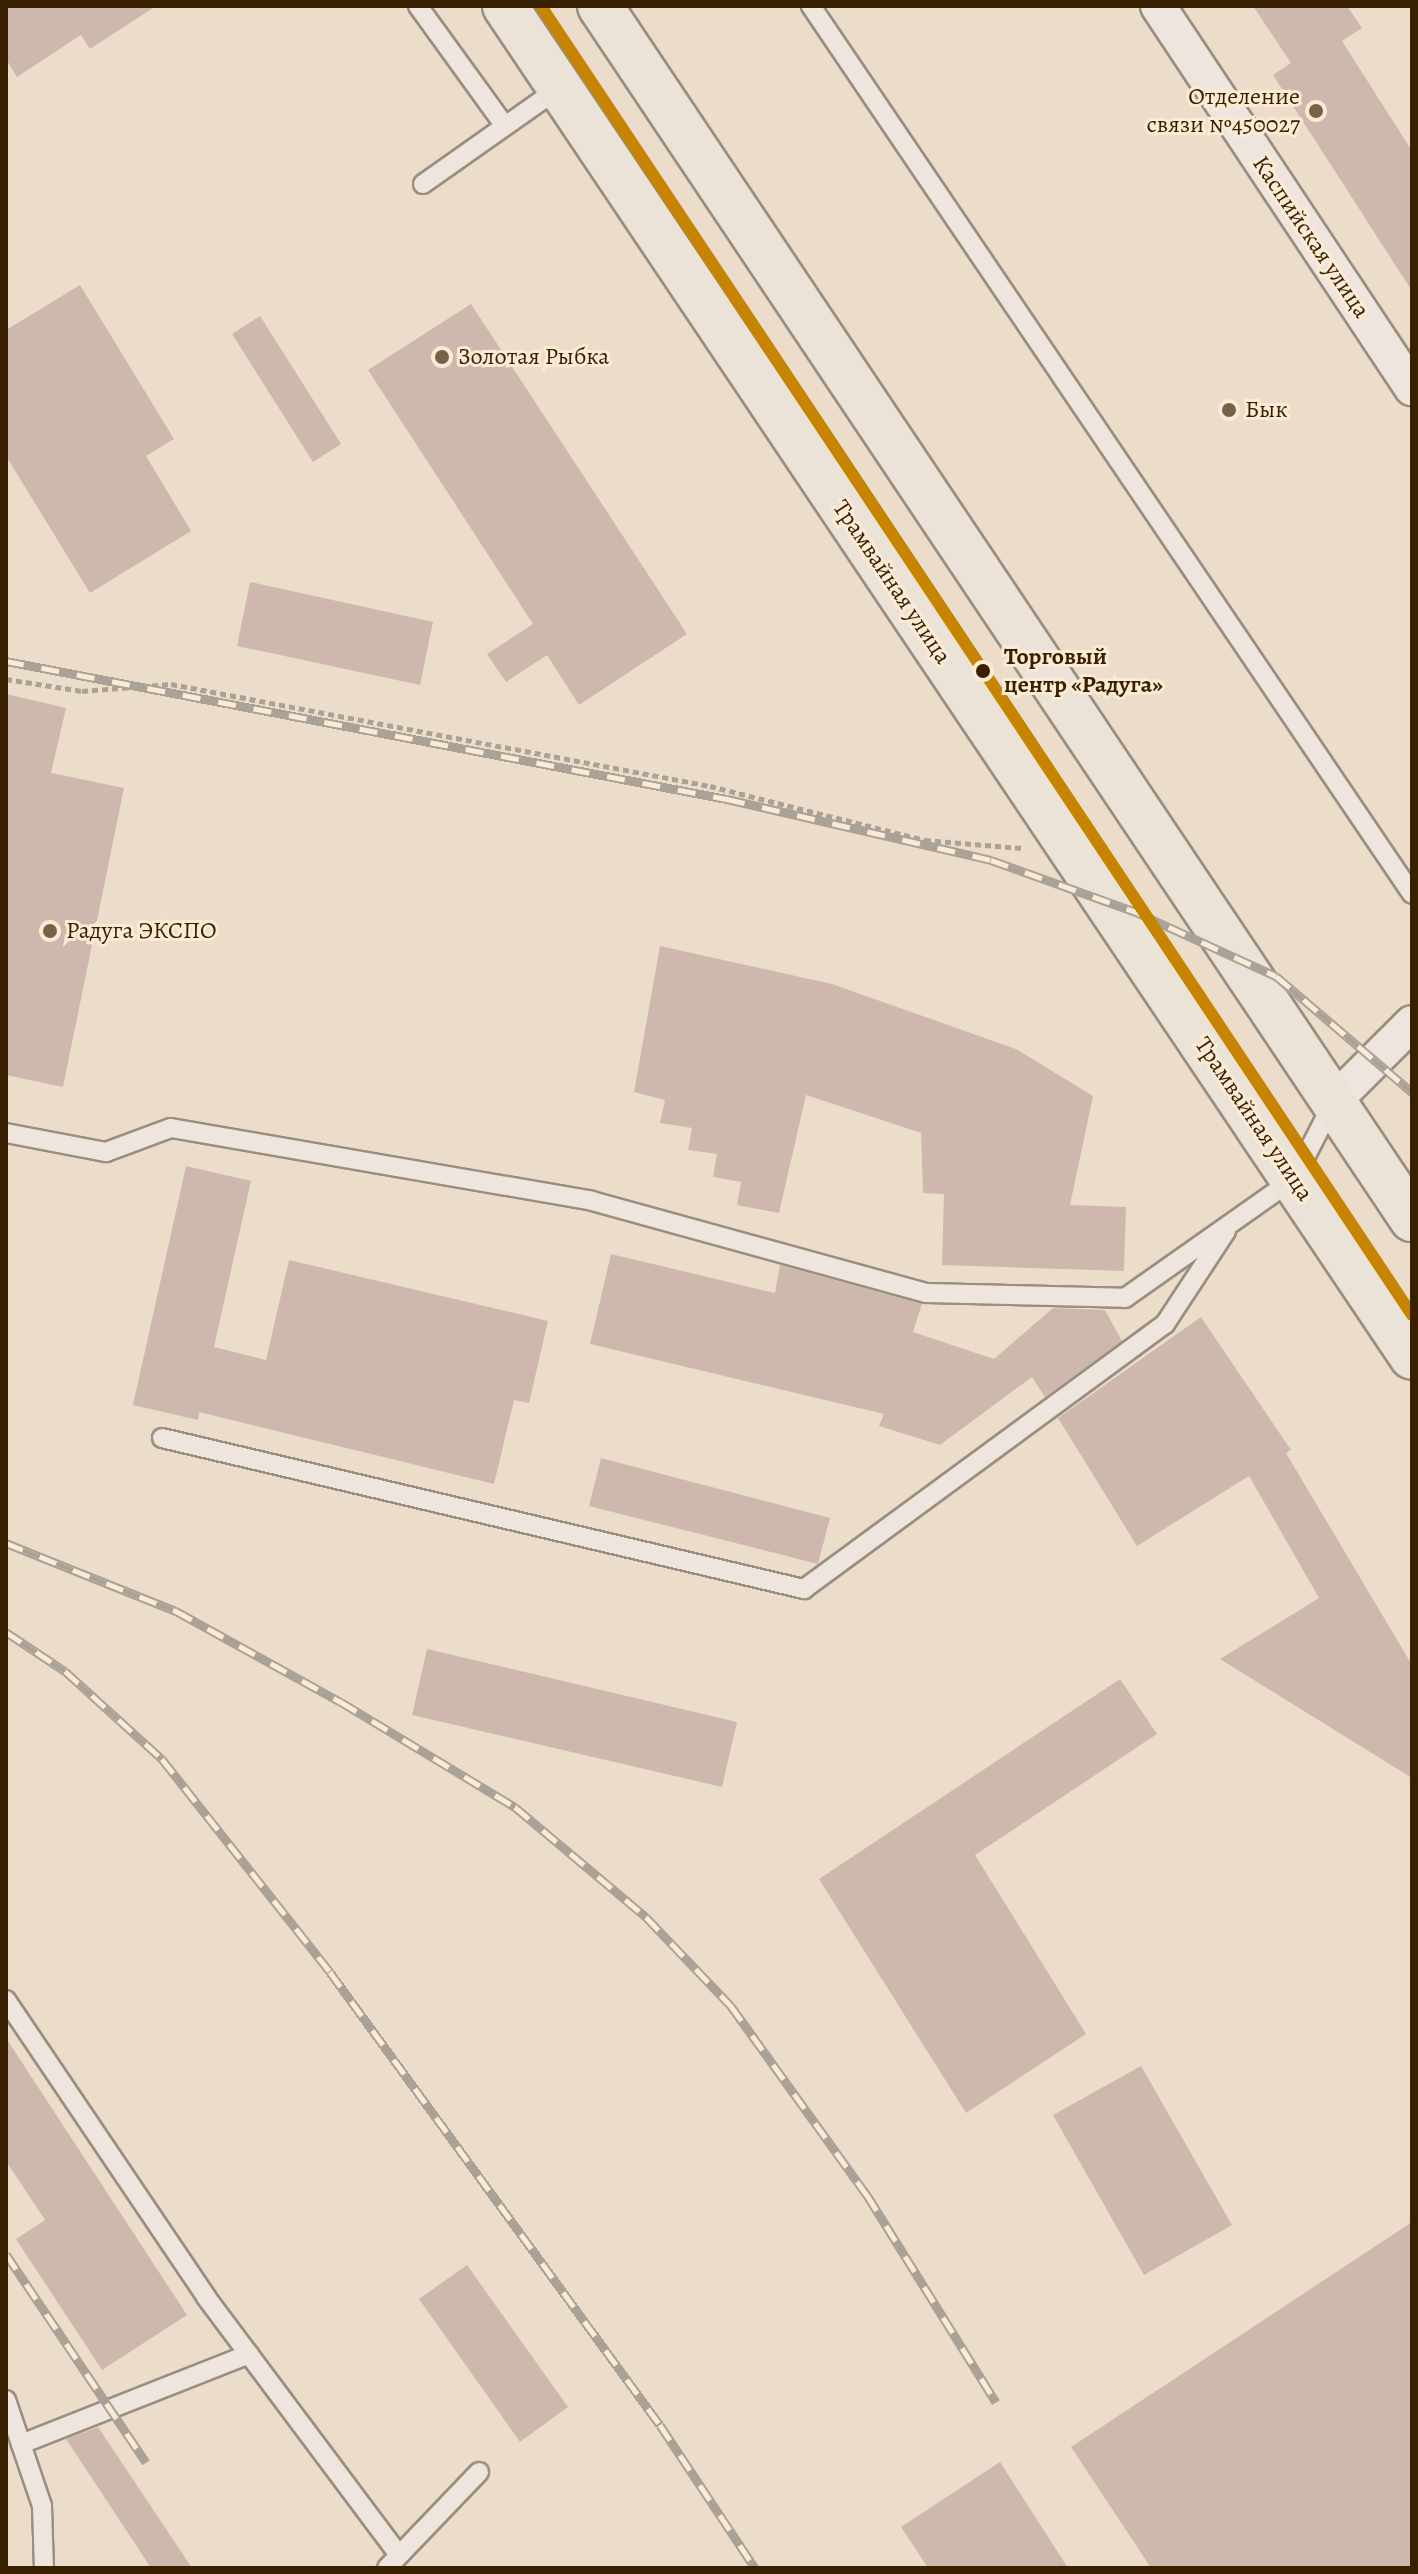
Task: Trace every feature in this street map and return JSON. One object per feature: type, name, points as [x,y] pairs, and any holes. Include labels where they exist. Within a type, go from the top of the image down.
[{"type":"main road","name":"Трамвайная улица","points":[[505,6],[1412,1357]]},
{"type":"main road","points":[[600,6],[1412,1219]]},
{"type":"street","name":"Каспийская улица","points":[[1158,6],[1412,388]]},
{"type":"street","points":[[1334,1101],[1412,1023]]},
{"type":"lane","points":[[418,6],[505,126]]},
{"type":"lane","points":[[811,6],[1412,894]]},
{"type":"lane","points":[[423,184],[559,88]]},
{"type":"lane","points":[[6,1133],[106,1152],[171,1128],[577,1198],[926,1293],[1125,1298],[1294,1179],[1334,1101]]},
{"type":"lane","points":[[162,1438],[804,1589],[1165,1324],[1232,1222]]},
{"type":"lane","points":[[6,2000],[393,2562],[479,2472]]},
{"type":"lane","points":[[21,2444],[249,2354]]},
{"type":"lane","points":[[6,2400],[42,2506],[44,2568]]},
{"type":"path","points":[[6,679],[82,691],[171,684],[710,786],[925,840],[1021,849],[1062,833]]},
{"type":"building","points":[[6,6],[156,6],[90,49],[81,35],[17,77],[6,59]]},
{"type":"building","points":[[1253,6],[1347,6],[1362,28],[1342,41],[1412,151],[1412,291],[1273,75],[1291,63]]},
{"type":"building","points":[[80,285],[174,439],[146,456],[191,531],[90,593],[6,456],[6,330]]},
{"type":"building","points":[[471,304],[687,634],[579,705],[547,655],[506,682],[487,654],[533,624],[368,370]]},
{"type":"building","points":[[260,316],[341,444],[313,462],[232,334]]},
{"type":"building","points":[[250,582],[433,622],[420,685],[237,646]]},
{"type":"building","name":"Радуга ЭКСПО","points":[[6,694],[66,708],[51,773],[124,788],[63,1087],[6,1075]]},
{"type":"building","points":[[660,946],[832,984],[1016,1049],[1093,1096],[1070,1205],[1126,1207],[1124,1271],[942,1265],[944,1194],[923,1193],[921,1133],[806,1095],[779,1213],[737,1205],[741,1182],[713,1177],[717,1154],[688,1150],[692,1128],[660,1123],[665,1100],[634,1092]]},
{"type":"building","points":[[186,1166],[251,1181],[214,1347],[266,1360],[289,1260],[548,1321],[529,1403],[514,1400],[494,1484],[199,1412],[198,1420],[133,1405]]},
{"type":"building","points":[[611,1254],[775,1293],[780,1265],[922,1304],[913,1332],[994,1359],[1053,1308],[1105,1310],[1122,1341],[1045,1397],[1032,1377],[940,1445],[879,1426],[884,1414],[590,1344]]},
{"type":"building","points":[[1201,1317],[1291,1450],[1286,1453],[1412,1665],[1412,1778],[1220,1659],[1319,1598],[1249,1476],[1137,1546],[1058,1418]]},
{"type":"building","points":[[601,1458],[830,1518],[818,1564],[589,1506]]},
{"type":"building","points":[[427,1649],[737,1722],[722,1787],[412,1715]]},
{"type":"building","points":[[1120,1679],[1157,1734],[975,1855],[1086,2034],[966,2113],[819,1879]]},
{"type":"building","points":[[6,2038],[187,2315],[102,2370],[16,2239],[45,2220],[6,2161]]},
{"type":"building","points":[[1141,2066],[1232,2225],[1144,2275],[1053,2115]]},
{"type":"building","points":[[1412,2222],[1412,2568],[1151,2568],[1071,2447]]},
{"type":"building","points":[[467,2265],[568,2407],[520,2442],[419,2299]]},
{"type":"building","points":[[98,2427],[192,2568],[151,2568],[66,2439]]},
{"type":"building","points":[[1000,2462],[1068,2568],[928,2568],[901,2527]]},
{"type":"railway","points":[[6,661],[727,799],[991,860],[1136,912],[1276,976],[1412,1092]]},
{"type":"railway","points":[[6,1543],[176,1611],[341,1702],[515,1807],[646,1917],[731,2006],[867,2195],[996,2402]]},
{"type":"railway","points":[[6,1632],[65,1671],[162,1759],[330,1972],[660,2425],[755,2568]]},
{"type":"railway","points":[[6,2254],[146,2462]]},
{"type":"transit line","points":[[541,6],[1412,1315]]},
{"type":"place","name":"Отделение связи №450027","points":[[1316,111]]},
{"type":"place","name":"Золотая Рыбка","points":[[442,357]]},
{"type":"place","name":"Бык","points":[[1229,410]]},
{"type":"place","name":"Торговый центр «Радуга»","points":[[983,671]]},
{"type":"place","name":"Радуга ЭКСПО","points":[[50,931]]}]
